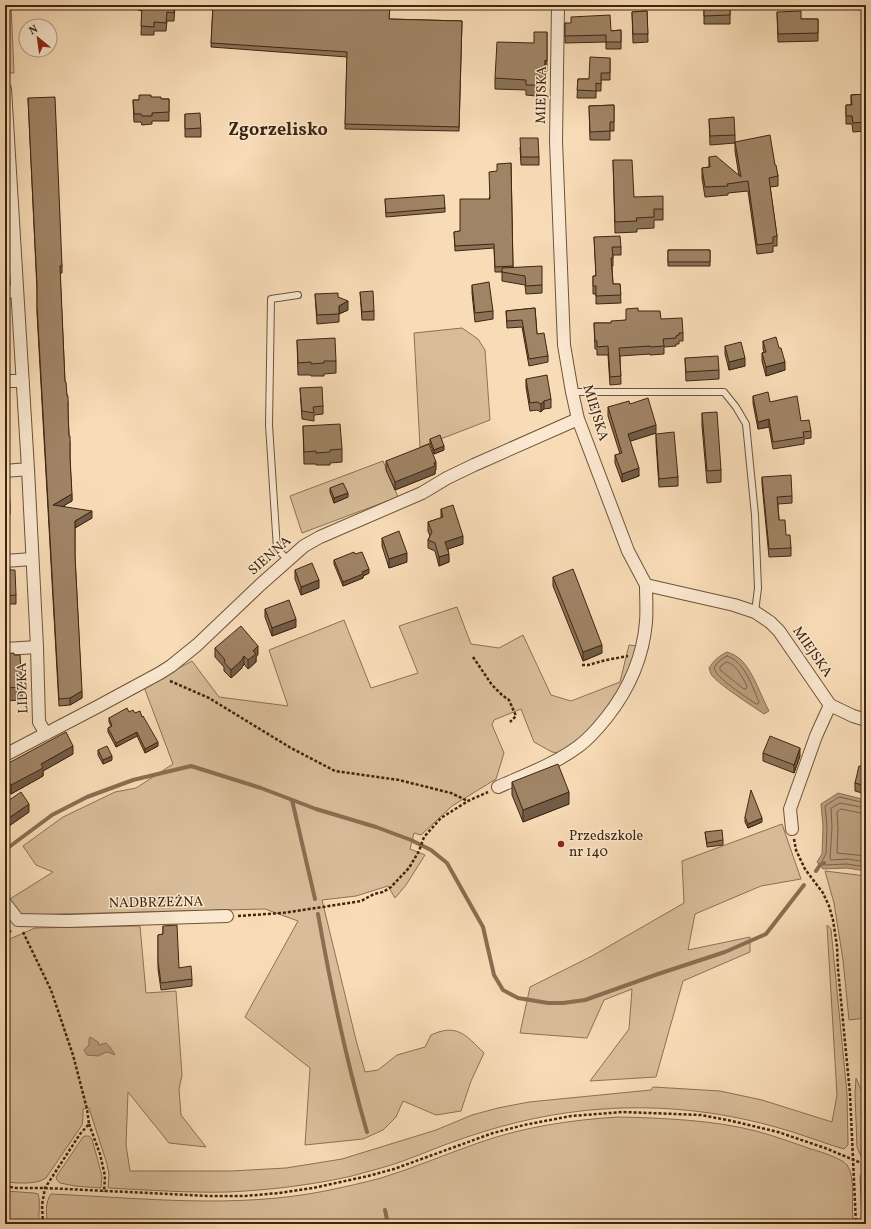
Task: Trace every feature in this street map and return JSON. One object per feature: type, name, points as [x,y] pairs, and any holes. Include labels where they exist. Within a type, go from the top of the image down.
[{"type":"street","name":"MIEJSKA","points":[[558,5],[556,141],[564,345],[578,419],[628,551],[646,585],[734,605],[755,612],[770,622],[779,631],[830,705]]},
{"type":"street","name":"LIDZKA","points":[[5,89],[8,187],[17,291],[28,469],[37,647],[39,722],[46,734]]},
{"type":"street","points":[[5,292],[17,291]]},
{"type":"street","points":[[5,382],[23,380]]},
{"type":"street","name":"SIENNA","points":[[5,755],[160,673],[196,646],[304,546],[320,537],[422,493],[447,478],[474,465],[578,419]]},
{"type":"street","points":[[5,471],[28,469]]},
{"type":"street","points":[[5,561],[32,559]]},
{"type":"street","points":[[498,787],[555,761],[580,745],[598,727],[623,694],[640,654],[646,622],[646,585]]},
{"type":"street","points":[[5,649],[37,647]]},
{"type":"street","points":[[792,829],[790,809],[816,736],[830,705],[852,716],[866,720]]},
{"type":"street","points":[[7,909],[18,920]]},
{"type":"street","name":"NADBRZEŻNA","points":[[18,920],[67,921],[227,916]]},
{"type":"lane","points":[[288,560],[277,549],[270,448],[271,299],[298,295]]},
{"type":"lane","points":[[572,392],[724,392],[736,407],[746,424],[755,515],[758,588],[755,612]]},
{"type":"path","points":[[842,5],[866,11]]},
{"type":"path","points":[[582,665],[640,654]]},
{"type":"path","points":[[473,657],[492,685],[509,700],[516,716],[510,722]]},
{"type":"path","points":[[160,673],[172,682],[210,698],[291,748],[335,771],[399,780],[451,793],[468,801]]},
{"type":"path","points":[[227,916],[282,913],[317,908],[361,901],[374,894],[383,892],[391,887],[409,868],[419,851],[424,837],[441,818],[468,801],[498,787]]},
{"type":"path","points":[[792,829],[796,850],[805,869],[823,893],[833,920],[837,946],[850,1094],[856,1224]]},
{"type":"path","points":[[18,920],[51,990],[73,1055],[87,1109],[89,1124],[100,1154],[105,1176],[104,1192]]},
{"type":"path","points":[[5,1186],[16,1188],[210,1196],[265,1194],[313,1188],[368,1176],[394,1169],[492,1133],[524,1125],[571,1116],[623,1112],[701,1115],[732,1121],[778,1132],[825,1148],[866,1166]]},
{"type":"path","points":[[43,1224],[42,1205],[45,1188],[80,1134],[89,1124]]},
{"type":"shaded area","points":[[5,5],[11,5],[14,73],[10,73],[5,37]]},
{"type":"shaded area","points":[[462,328],[478,339],[485,350],[490,420],[420,447],[414,333]]},
{"type":"shaded area","points":[[383,461],[398,497],[302,533],[290,496]]},
{"type":"shaded area","points":[[457,607],[471,644],[499,648],[523,635],[551,695],[571,701],[620,682],[629,645],[638,646],[621,691],[579,741],[560,753],[552,752],[534,742],[521,709],[494,720],[492,725],[504,753],[496,779],[452,806],[421,835],[414,833],[410,849],[425,855],[406,885],[395,898],[388,886],[356,896],[322,900],[365,1072],[378,1070],[397,1055],[425,1047],[431,1035],[448,1030],[466,1036],[484,1053],[471,1081],[461,1111],[436,1115],[403,1101],[396,1117],[383,1130],[363,1139],[305,1145],[310,1068],[245,1017],[298,921],[265,909],[20,915],[10,899],[53,872],[36,865],[23,846],[63,817],[115,792],[136,788],[173,764],[144,687],[192,661],[219,697],[288,706],[269,650],[344,620],[371,688],[418,673],[399,626]]},
{"type":"shaded area","points":[[782,824],[801,879],[761,886],[695,914],[688,950],[750,937],[750,952],[683,981],[656,1077],[590,1081],[629,1029],[632,989],[604,1000],[587,1038],[520,1033],[530,987],[592,956],[684,903],[682,861]]},
{"type":"shaded area","points":[[825,871],[866,876],[866,1018],[849,1020],[843,960],[834,903]]},
{"type":"shaded area","points":[[827,925],[831,929],[847,1093],[848,1145],[844,1149],[781,1128],[730,1116],[688,1110],[646,1108],[603,1109],[551,1115],[517,1122],[459,1140],[384,1167],[352,1176],[306,1184],[229,1192],[184,1192],[108,1188],[109,1175],[107,1164],[89,1108],[83,1109],[82,1125],[46,1178],[32,1183],[5,1182],[5,941],[35,928],[140,926],[146,993],[176,991],[182,1075],[179,1089],[181,1115],[206,1147],[169,1143],[128,1092],[126,1145],[130,1171],[231,1171],[286,1168],[342,1159],[436,1130],[472,1115],[498,1108],[529,1102],[651,1090],[653,1087],[720,1091],[762,1100],[832,1122],[837,1095]]},
{"type":"shaded area","points":[[856,1078],[866,1101],[866,1158],[861,1156],[857,1147],[855,1094]]},
{"type":"shaded area","points":[[618,1117],[688,1120],[723,1124],[756,1131],[825,1153],[845,1163],[850,1170],[852,1183],[853,1219],[862,1219],[860,1177],[864,1172],[866,1173],[866,1224],[48,1224],[47,1220],[47,1205],[51,1194],[188,1201],[257,1200],[291,1196],[325,1191],[381,1178],[495,1137],[564,1122]]},
{"type":"shaded area","points":[[85,1136],[89,1136],[92,1139],[102,1176],[101,1188],[60,1183],[56,1177]]},
{"type":"shaded area","points":[[5,1191],[38,1194],[39,1224],[5,1224]]},
{"type":"water","points":[[727,652],[738,657],[747,667],[769,711],[764,714],[727,689],[711,674],[709,668],[711,665],[717,658]]},
{"type":"water","points":[[838,793],[866,800],[866,871],[847,868],[823,869],[817,862],[822,854],[823,827],[821,804]]},
{"type":"water","points":[[90,1037],[98,1042],[99,1045],[106,1043],[115,1055],[108,1052],[98,1056],[87,1055],[84,1050],[89,1045]]},
{"type":"building","points":[[142,5],[174,5],[174,13],[167,12],[166,23],[154,22],[154,27],[141,26]]},
{"type":"building","points":[[213,5],[390,5],[389,19],[462,21],[459,127],[345,124],[347,52],[211,43]]},
{"type":"building","points":[[704,5],[730,5],[730,15],[704,16]]},
{"type":"building","points":[[647,11],[648,34],[633,34],[632,12]]},
{"type":"building","points":[[801,11],[801,19],[818,19],[818,33],[778,34],[777,12]]},
{"type":"building","points":[[610,15],[611,31],[621,30],[621,42],[606,42],[606,35],[565,36],[565,23],[571,23],[571,17]]},
{"type":"building","points":[[534,32],[547,32],[547,61],[545,60],[544,81],[537,81],[536,85],[526,85],[526,80],[495,78],[497,42],[534,43]]},
{"type":"building","points":[[590,57],[610,58],[610,73],[601,73],[601,84],[596,83],[596,91],[577,90],[578,79],[589,79]]},
{"type":"building","points":[[866,94],[866,122],[853,123],[852,116],[846,116],[846,105],[852,105],[851,95]]},
{"type":"building","points":[[139,95],[151,95],[151,97],[169,99],[169,112],[152,113],[152,116],[134,114],[133,100],[139,100]]},
{"type":"building","points":[[55,97],[62,266],[60,266],[72,494],[53,505],[92,511],[75,521],[75,556],[82,691],[70,698],[59,699],[37,306],[28,98]]},
{"type":"building","points":[[614,105],[614,122],[610,122],[610,131],[590,132],[589,106]]},
{"type":"building","points":[[200,113],[201,128],[185,129],[185,114]]},
{"type":"building","points":[[734,117],[735,135],[710,136],[709,119]]},
{"type":"building","points":[[770,135],[778,176],[769,178],[777,236],[773,237],[773,243],[757,245],[748,181],[727,184],[728,186],[705,187],[702,168],[710,167],[709,157],[716,156],[741,177],[735,142]]},
{"type":"building","points":[[520,138],[538,138],[539,157],[521,157]]},
{"type":"building","points":[[613,160],[632,160],[634,197],[663,196],[663,209],[654,209],[654,217],[636,218],[637,221],[615,222]]},
{"type":"building","points":[[511,163],[513,266],[495,267],[494,244],[455,246],[454,232],[460,231],[460,199],[490,199],[489,172],[497,171],[497,164]]},
{"type":"building","points":[[444,195],[445,208],[386,213],[385,199]]},
{"type":"building","points":[[620,236],[621,247],[612,247],[613,258],[611,258],[613,284],[620,284],[621,295],[596,296],[596,286],[593,286],[593,276],[596,276],[594,237]]},
{"type":"building","points":[[668,250],[710,250],[710,262],[668,262]]},
{"type":"building","points":[[542,266],[542,285],[526,286],[525,276],[502,272],[502,268]]},
{"type":"building","points":[[489,282],[493,311],[475,313],[472,285]]},
{"type":"building","points":[[373,291],[374,311],[362,312],[360,292]]},
{"type":"building","points":[[338,293],[338,297],[348,301],[339,306],[339,314],[317,315],[315,294]]},
{"type":"building","points":[[535,308],[537,334],[544,333],[548,356],[529,359],[522,320],[507,321],[506,311]]},
{"type":"building","points":[[638,308],[638,311],[660,311],[661,319],[682,318],[683,333],[679,333],[676,338],[663,339],[664,346],[619,348],[621,376],[610,377],[608,346],[597,347],[597,341],[595,341],[594,323],[611,323],[611,321],[626,320],[626,309]]},
{"type":"building","points":[[776,337],[785,362],[766,367],[762,353],[766,352],[763,341]]},
{"type":"building","points":[[335,338],[336,361],[324,361],[324,363],[311,364],[311,362],[298,363],[297,340]]},
{"type":"building","points":[[741,342],[745,358],[729,362],[725,346]]},
{"type":"building","points":[[718,356],[719,370],[686,372],[685,358]]},
{"type":"building","points":[[547,375],[551,399],[544,401],[541,404],[537,402],[530,403],[526,379]]},
{"type":"building","points":[[322,387],[323,406],[313,407],[314,413],[302,411],[300,388]]},
{"type":"building","points":[[768,392],[770,402],[797,396],[801,421],[809,420],[811,431],[803,432],[804,437],[773,442],[769,419],[758,422],[753,396]]},
{"type":"building","points":[[648,398],[656,425],[628,434],[639,468],[622,474],[615,455],[622,453],[608,407],[629,401],[630,404]]},
{"type":"building","points":[[717,412],[721,470],[707,471],[702,413]]},
{"type":"building","points":[[340,424],[342,449],[330,450],[330,452],[304,452],[303,426]]},
{"type":"building","points":[[674,432],[678,477],[659,479],[656,434]]},
{"type":"building","points":[[440,435],[444,446],[434,450],[430,439]]},
{"type":"building","points":[[429,444],[436,462],[434,463],[435,466],[395,482],[386,461]]},
{"type":"building","points":[[791,475],[792,496],[777,497],[779,520],[785,520],[786,535],[790,535],[791,548],[769,549],[762,477]]},
{"type":"building","points":[[5,481],[9,481],[10,506],[5,507]]},
{"type":"building","points":[[343,483],[348,493],[334,498],[330,488]]},
{"type":"building","points":[[453,505],[463,536],[445,542],[449,554],[439,557],[435,543],[428,540],[432,532],[428,522],[443,517],[441,509]]},
{"type":"building","points":[[399,531],[407,553],[389,559],[382,538]]},
{"type":"building","points":[[354,552],[355,554],[362,552],[369,569],[362,572],[363,574],[343,582],[334,560]]},
{"type":"building","points":[[312,563],[319,580],[301,587],[295,570]]},
{"type":"building","points":[[5,568],[15,570],[16,595],[5,596]]},
{"type":"building","points":[[573,569],[602,645],[583,652],[553,577]]},
{"type":"building","points":[[289,600],[296,619],[272,628],[265,609]]},
{"type":"building","points":[[241,626],[258,646],[253,651],[256,654],[248,660],[244,656],[241,661],[231,670],[215,648]]},
{"type":"building","points":[[14,653],[14,655],[20,655],[22,687],[5,688],[5,654]]},
{"type":"building","points":[[127,708],[129,712],[133,710],[135,713],[140,711],[142,717],[143,716],[158,742],[145,749],[137,732],[116,743],[108,728],[112,726],[109,718]]},
{"type":"building","points":[[66,732],[73,746],[41,764],[43,768],[11,785],[5,774],[5,765]]},
{"type":"building","points":[[770,736],[800,748],[794,765],[763,753]]},
{"type":"building","points":[[107,746],[112,756],[103,760],[98,750]]},
{"type":"building","points":[[558,764],[569,792],[523,810],[512,782]]},
{"type":"building","points":[[859,766],[866,767],[866,786],[855,783]]},
{"type":"building","points":[[751,790],[762,818],[748,824],[745,817]]},
{"type":"building","points":[[21,792],[29,804],[9,818],[5,811],[5,803]]},
{"type":"building","points":[[722,830],[723,840],[707,843],[705,832]]},
{"type":"building","points":[[177,925],[179,968],[191,966],[192,979],[161,983],[158,961],[158,935],[163,934],[163,926]]},
{"type":"waterway","points":[[5,850],[52,815],[87,797],[133,780],[191,766],[261,788],[316,809],[376,827],[411,840],[431,850],[447,863],[483,927],[494,975],[503,990],[518,998],[548,1003],[563,1003],[585,1000],[725,952],[766,934],[804,885]]},
{"type":"waterway","points":[[292,800],[315,899]]},
{"type":"waterway","points":[[816,871],[820,865],[824,863]]},
{"type":"waterway","points":[[318,914],[328,969],[352,1078],[367,1132]]},
{"type":"waterway","points":[[385,1210],[388,1224]]},
{"type":"place","name":"Przedszkole nr 140","points":[[561,844]]},
{"type":"district","name":"Zgorzelisko","points":[[278,130]]}]
